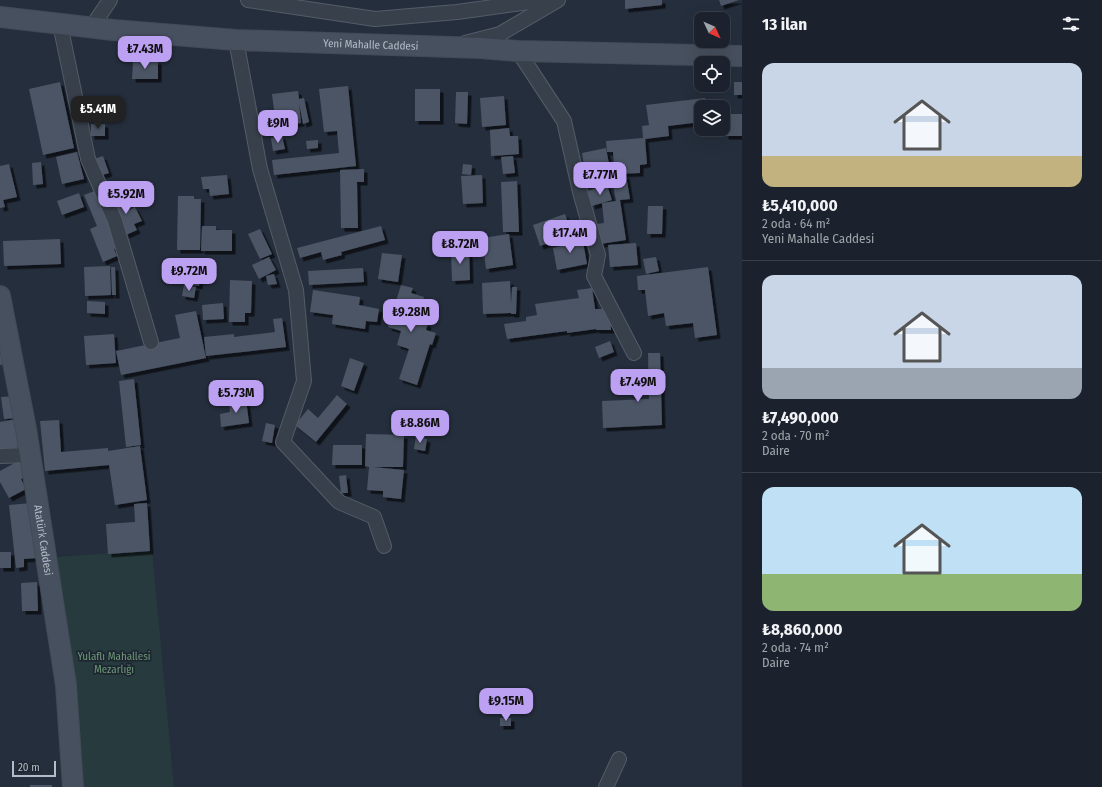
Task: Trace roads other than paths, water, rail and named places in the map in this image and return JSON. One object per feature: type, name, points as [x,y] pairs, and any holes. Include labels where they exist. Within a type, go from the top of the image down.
[{"type":"street","points":[[91,28],[110,0]]},
{"type":"street","points":[[248,0],[375,19],[457,12],[544,0]]},
{"type":"street","points":[[448,47],[500,34],[558,0]]},
{"type":"street","name":"Yeni Mahalle Caddesi","points":[[0,17],[91,28],[236,40],[481,48],[518,52],[742,56]]},
{"type":"street","points":[[60,24],[88,159],[115,221],[151,342]]},
{"type":"street","points":[[236,40],[260,169],[296,290],[304,381],[283,442],[339,502],[374,517],[384,546]]},
{"type":"street","points":[[518,52],[564,121],[580,192],[598,255],[594,276],[634,353]]},
{"type":"street","name":"Atatürk Caddesi","points":[[0,296],[30,455],[66,685],[73,787]]},
{"type":"street","points":[[0,456],[30,455]]},
{"type":"street","points":[[606,787],[619,759]]},
{"type":"park label","name":"Yulaflı Mahallesi Mezarlığı","points":[[114,662]]}]
